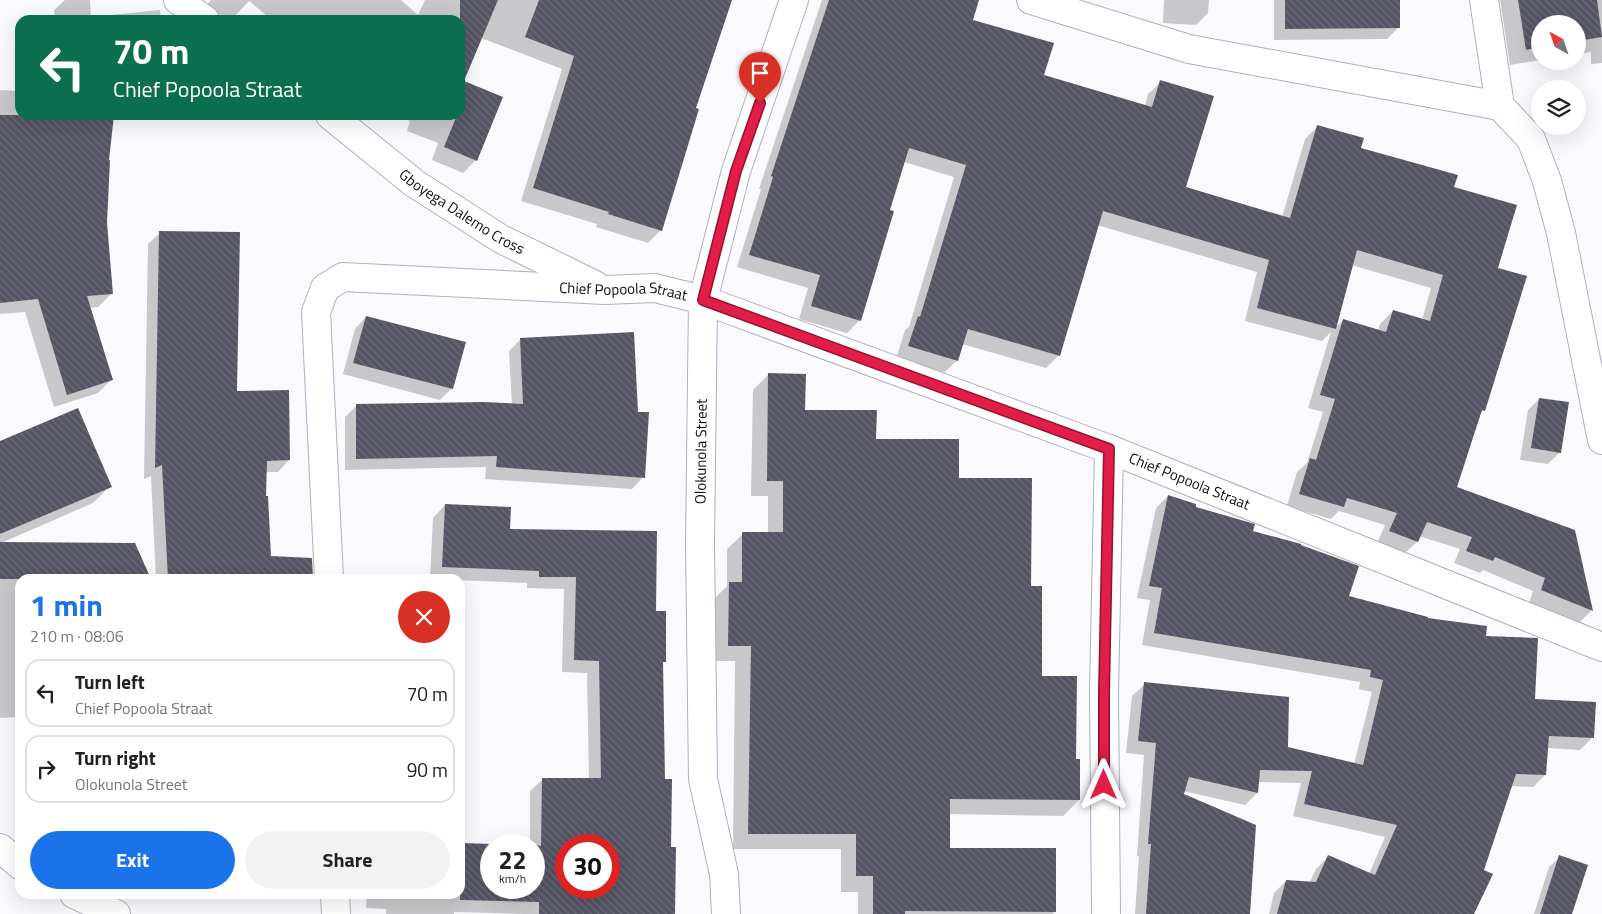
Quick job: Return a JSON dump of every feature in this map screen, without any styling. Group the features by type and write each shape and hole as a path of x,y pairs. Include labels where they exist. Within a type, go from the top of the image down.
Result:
{"street":[{"path":"178,0 198,15"},
{"name":"Olokunola Street","path":"726,914 724,874 703,779 700,544 703,300 736,171 794,0"},
{"path":"1031,0 1189,49 1500,106"},
{"path":"1484,0 1500,106 1531,139 1547,181 1561,233 1602,440"},
{"name":"Gboyega Dalemo Cross","path":"336,120 414,183 493,234 605,290"},
{"name":"Chief Popoola Straat","path":"329,574 316,312 324,288 343,278 605,290 655,288 703,300 1109,449 1602,647"},
{"path":"1106,914 1104,693 1109,449"},
{"path":"0,848 15,861"},
{"path":"84,899 116,914"},
{"path":"336,899 336,914"}],"building":[{"path":"460,0 498,0 465,79 465,15 460,15"},
{"path":"539,0 732,0 696,108 699,109 662,231 533,188 574,56 525,37"},
{"path":"829,0 979,0 973,20 1054,43 1044,75 1152,107 1160,80 1214,96 1186,187 1290,218 1317,125 1364,138 1361,148 1458,175 1454,187 1517,205 1498,268 1527,276 1485,411 1482,410 1457,487 1575,530 1593,611 1541,590 1545,578 1495,557 1493,561 1466,551 1472,537 1427,522 1418,542 1389,531 1397,513 1347,498 1344,507 1299,494 1310,458 1316,460 1335,399 1320,395 1343,319 1386,332 1393,310 1430,321 1443,275 1357,250 1336,329 1257,308 1269,260 1103,211 1060,356 968,329 958,361 908,346 918,316 920,317 966,165 909,148 890,210 894,211 861,321 811,306 820,275 749,255 773,177 771,176"},
{"path":"1285,0 1400,0 1400,28 1285,29"},
{"path":"1518,0 1597,0 1602,37 1586,40 1586,15 1531,15 1531,49 1526,50"},
{"path":"465,81 503,97 477,161 444,147 455,120 465,120"},
{"path":"0,115 15,115 15,120 113,120 109,160 107,223 113,294 87,296 113,380 67,395 38,299 0,303"},
{"path":"159,231 240,232 237,391 289,390 290,460 267,461 266,496 268,496 271,556 312,558 313,574 168,574 162,465 155,468"},
{"path":"366,316 466,342 453,389 353,363"},
{"path":"634,332 638,412 649,412 645,478 496,467 497,456 356,459 356,404 484,402 523,404 520,338"},
{"path":"768,373 806,374 805,410 877,410 876,439 959,439 959,478 1032,478 1031,586 1042,586 1042,676 1077,676 1076,759 1080,759 1080,800 950,799 950,848 1056,848 1056,912 905,911 905,914 873,914 873,876 856,876 856,834 748,834 751,646 728,646 729,582 742,582 742,532 783,532 783,481 767,481"},
{"path":"1539,398 1569,402 1561,453 1531,448"},
{"path":"78,408 112,487 0,534 0,441"},
{"path":"1168,495 1196,504 1196,507 1255,524 1253,531 1301,544 1359,566 1349,596 1428,618 1487,626 1486,636 1538,638 1535,699 1596,702 1594,738 1549,736 1546,775 1516,774 1484,870 1493,874 1474,914 1277,914 1286,880 1316,882 1328,855 1375,875 1397,825 1304,804 1312,771 1260,770 1258,793 1189,777 1184,794 1256,825 1250,914 1146,914 1151,844 1148,844 1156,743 1138,741 1144,682 1289,697 1288,747 1363,765 1383,680 1370,677 1371,670 1154,633 1162,588 1149,586"},
{"path":"445,504 511,507 510,529 657,531 656,611 666,611 666,662 663,662 665,779 672,779 671,847 676,847 675,914 539,914 539,902 460,900 465,899 465,843 480,844 480,899 545,899 545,834 541,834 542,778 601,778 599,661 574,660 576,577 539,577 539,571 442,567"},
{"path":"0,542 135,543 149,574 15,574 15,579 0,579"},
{"path":"1559,855 1588,865 1572,914 1540,914"}],"route":[{"path":"760,103 736,171 703,300 1109,449 1104,785"}]}
